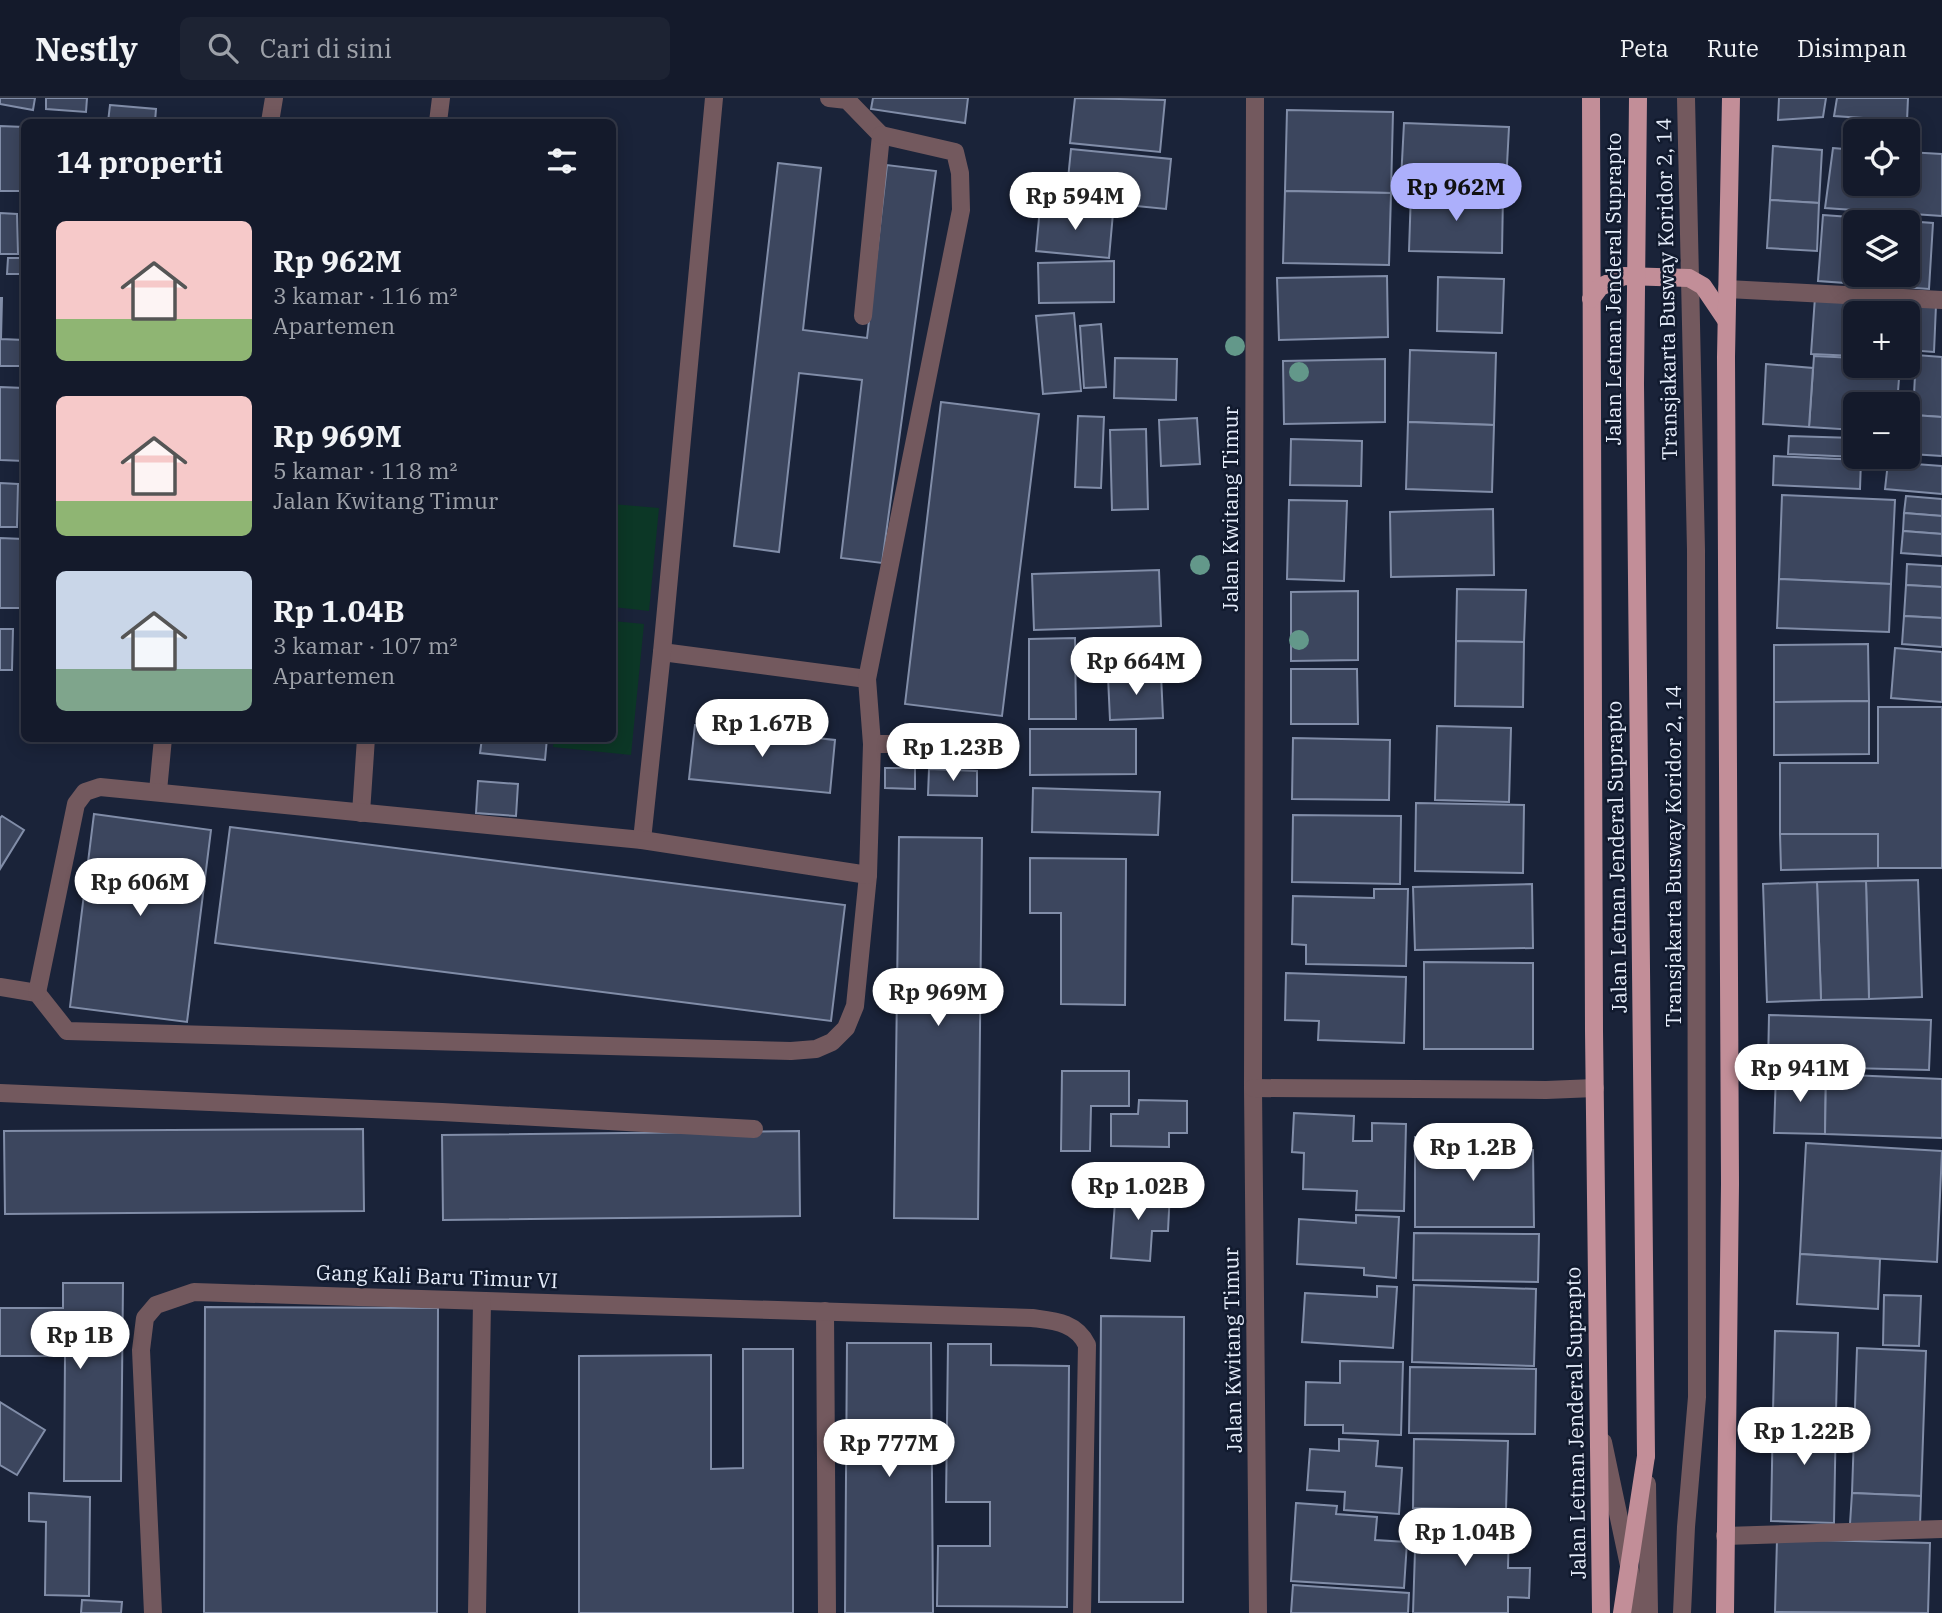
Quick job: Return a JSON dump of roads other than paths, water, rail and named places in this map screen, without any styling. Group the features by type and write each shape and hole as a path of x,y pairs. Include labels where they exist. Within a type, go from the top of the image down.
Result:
{"main road":[{"name":"Jalan Letnan Jenderal Suprapto","path":"1591,98 1595,1088 1601,1613"},
{"name":"Jalan Letnan Jenderal Suprapto","path":"1622,1613 1646,1457 1635,384 1638,98"},
{"path":"1725,1613 1730,1184 1726,320 1731,98"},
{"path":"1591,299 1600,287 1624,276 1689,278 1703,286 1726,320"}],"street":[{"path":"271,119 274,98"},
{"path":"438,119 441,98"},
{"path":"642,840 714,98"},
{"path":"0,987 37,993 67,1031 791,1051 816,1049 832,1042 846,1028 855,1006 868,875 872,744 867,679 961,210 960,173 956,152 881,135 847,100 829,98"},
{"name":"Jalan Kwitang Timur","path":"1255,98 1253,1088 1258,1613"},
{"name":"Transjakarta Busway Koridor 2, 14","path":"1682,1613 1697,1397 1696,550 1686,98"},
{"path":"863,316 881,135"},
{"path":"1727,289 1942,300"},
{"path":"662,652 867,679"},
{"path":"158,791 163,742"},
{"path":"361,813 366,742"},
{"path":"872,744 979,744"},
{"path":"37,993 76,804 85,792 100,787 642,840 868,875"},
{"path":"1253,1088 1595,1088"},
{"path":"0,1093 442,1112 754,1129"},
{"name":"Gang Kali Baru Timur VI","path":"153,1613 141,1350 145,1318 156,1305 194,1292 1032,1318 1075,1327 1087,1345 1082,1613"},
{"path":"477,1613 482,1301"},
{"path":"825,1311 827,1613"},
{"path":"1599,1419 1639,1613"},
{"path":"1646,1457 1649,1613"},
{"path":"1726,1536 1942,1529"}]}
